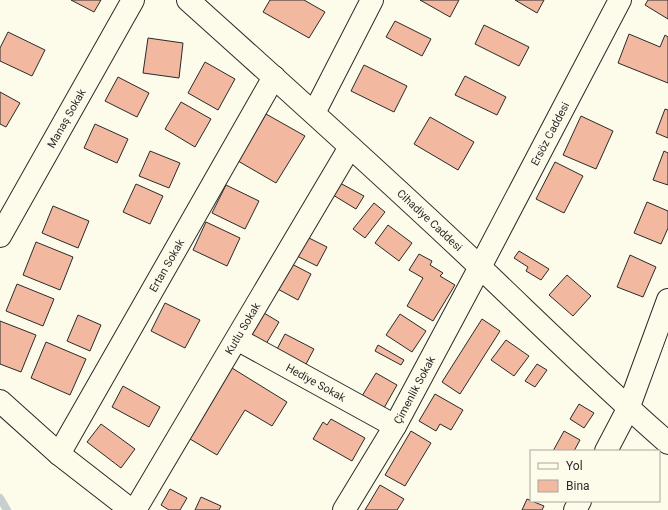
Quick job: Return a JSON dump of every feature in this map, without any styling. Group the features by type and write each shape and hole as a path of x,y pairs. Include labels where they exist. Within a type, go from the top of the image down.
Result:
{"street":[{"name":"Manaş Sokak","path":"0,236 133,0"},
{"name":"Cihadiye Caddesi","path":"188,0 314,113 628,409 668,443"},
{"path":"314,113 372,0"},
{"name":"Ersöz Caddesi","path":"480,268 620,0"},
{"name":"Ertan Sokak","path":"59,454 274,77"},
{"name":"Kutlu Sokak","path":"135,510 350,147"},
{"name":"Çimenlik Sokak","path":"344,510 395,426 480,268"},
{"path":"607,450 628,409 668,300"},
{"name":"Hediye Sokak","path":"237,339 395,426"},
{"path":"0,401 59,454 132,510"}],"building":[{"path":"71,0 101,0 94,12"},
{"path":"270,0 304,0 325,12 309,38 263,12"},
{"path":"420,0 459,0 450,17"},
{"path":"515,0 544,0 537,13"},
{"path":"648,0 668,0 668,19 645,5"},
{"path":"395,21 431,39 422,56 386,37"},
{"path":"484,25 529,47 519,66 475,44"},
{"path":"8,32 45,50 32,76 0,61 0,48"},
{"path":"629,34 660,47 665,35 668,37 668,83 618,63"},
{"path":"148,38 183,43 179,78 143,73"},
{"path":"205,62 235,79 218,110 188,93"},
{"path":"364,65 407,86 394,112 351,91"},
{"path":"465,76 506,97 497,115 455,95"},
{"path":"118,77 149,93 137,117 105,101"},
{"path":"0,92 20,103 6,127 0,124"},
{"path":"181,102 211,119 195,147 165,129"},
{"path":"665,109 668,110 668,138 656,133"},
{"path":"266,114 305,136 276,183 238,161"},
{"path":"581,116 613,131 596,169 563,155"},
{"path":"430,117 474,142 458,170 414,144"},
{"path":"95,124 128,139 117,163 84,148"},
{"path":"150,151 180,163 169,188 139,176"},
{"path":"664,151 668,153 668,185 653,180"},
{"path":"555,162 583,176 564,213 536,199"},
{"path":"340,183 364,196 356,209 333,195"},
{"path":"136,184 163,196 150,224 123,212"},
{"path":"226,185 259,201 245,229 212,213"},
{"path":"647,202 668,211 668,228 661,244 634,233"},
{"path":"374,203 385,212 365,238 353,229"},
{"path":"53,206 89,221 78,248 42,233"},
{"path":"206,222 240,238 227,266 193,250"},
{"path":"388,225 412,243 399,261 375,243"},
{"path":"303,235 327,247 317,266 293,254"},
{"path":"36,242 73,257 60,290 23,275"},
{"path":"519,251 549,269 541,280 526,271 528,267 514,258"},
{"path":"419,254 432,261 430,265 443,273 440,276 455,285 433,321 407,306 423,278 409,270"},
{"path":"630,255 656,267 643,297 617,287"},
{"path":"288,262 311,274 298,300 274,287"},
{"path":"567,275 591,296 573,316 549,295"},
{"path":"17,284 54,299 43,326 6,311"},
{"path":"165,303 200,320 185,348 151,331"},
{"path":"264,313 279,322 266,344 251,335"},
{"path":"400,314 426,331 412,352 386,335"},
{"path":"78,315 101,325 90,351 67,341"},
{"path":"482,319 500,331 460,394 442,382"},
{"path":"0,321 36,335 21,372 0,364"},
{"path":"285,334 314,349 305,366 276,351"},
{"path":"506,340 529,356 514,376 491,360"},
{"path":"46,342 86,359 70,395 31,378"},
{"path":"378,345 404,360 401,365 375,351"},
{"path":"537,364 547,370 535,387 525,381"},
{"path":"232,368 287,402 272,426 245,410 217,455 190,439"},
{"path":"376,373 397,385 384,408 362,396"},
{"path":"123,386 160,407 149,427 112,407"},
{"path":"435,394 463,410 451,430 440,424 436,431 419,421"},
{"path":"579,404 594,413 584,428 570,419"},
{"path":"331,419 365,438 352,461 313,439 323,422 327,425"},
{"path":"101,424 135,449 121,468 87,442"},
{"path":"411,431 431,443 405,486 385,475"},
{"path":"564,431 580,440 575,450 554,450"},
{"path":"380,485 404,499 397,510 365,510"},
{"path":"170,489 187,498 180,510 169,510 161,505"},
{"path":"201,497 221,506 219,510 195,510"},
{"path":"527,499 530,500 530,502 544,506 542,510 522,510"}],"waterway":[{"path":"0,498 7,510"}]}
